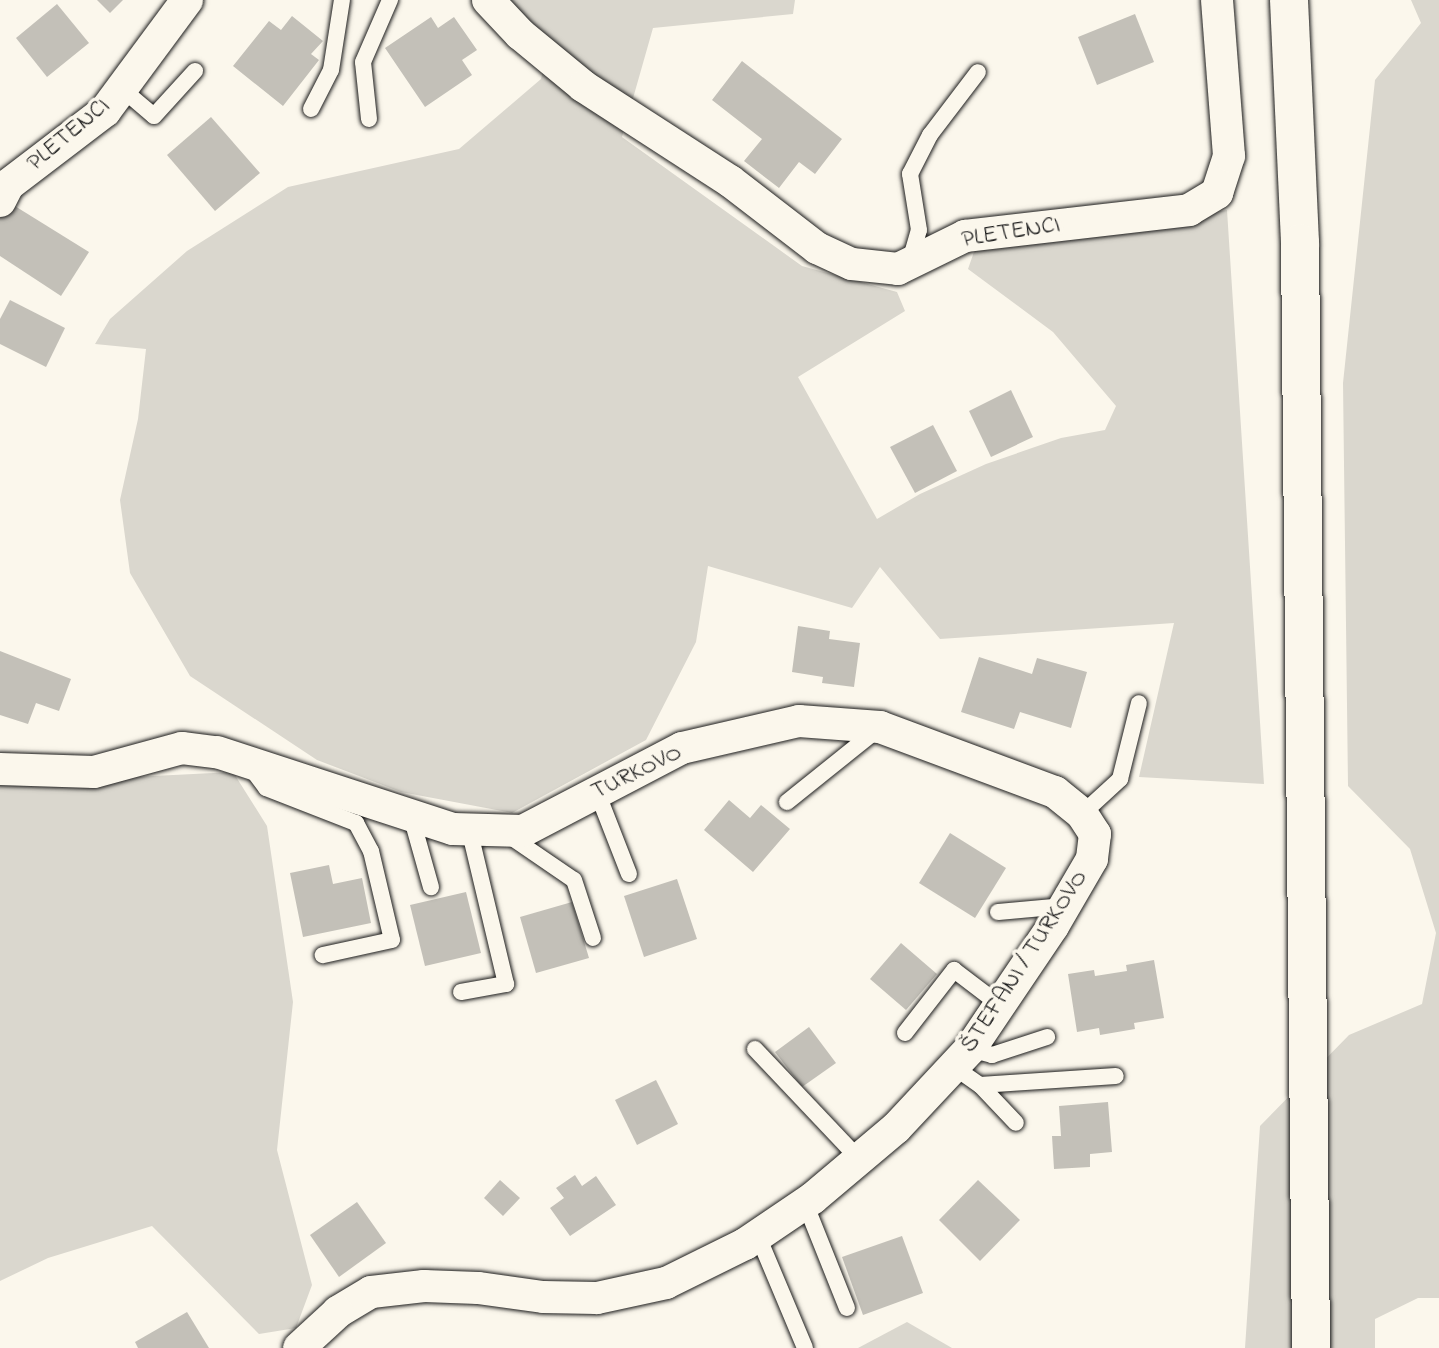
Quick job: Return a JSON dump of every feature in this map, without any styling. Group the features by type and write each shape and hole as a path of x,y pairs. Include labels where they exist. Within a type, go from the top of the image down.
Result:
{"main road":[{"path":"1289,0 1300,243 1311,1348"}],"street":[{"name":"PLETENCI","path":"0,201 8,185 105,111 187,0"},
{"name":"PLETENCI","path":"488,0 520,34 583,86 730,181 817,248 852,264 898,269 965,236 1189,210 1217,192 1229,156 1217,0"},
{"name":"TURKOVO","path":"0,769 94,772 182,748 217,752 453,829 523,831 682,748 799,721 880,727 1055,792 1082,814"},
{"name":"ŠTEFANI / TURKOVO","path":"299,1348 338,1312 371,1292 424,1286 464,1287 543,1297 597,1298 666,1283 758,1236 805,1203 896,1128 962,1058 1065,906 1092,859 1095,834 1082,814"}],"lane":[{"path":"312,109 331,70 342,0"},
{"path":"369,119 363,62 390,0"},
{"path":"121,88 154,116 195,71"},
{"path":"909,263 919,230 910,174 930,135 978,72"},
{"path":"1082,814 1120,779 1139,703"},
{"path":"787,802 880,727"},
{"path":"246,761 266,788 356,823 372,851 392,940 323,955"},
{"path":"597,792 629,874"},
{"path":"411,815 431,887"},
{"path":"461,992 506,984 469,830"},
{"path":"502,830 522,847 574,880 593,938"},
{"path":"998,912 1065,906"},
{"path":"905,1033 954,970 1000,1005"},
{"path":"1016,1123 980,1085 962,1058 992,1055 1047,1037"},
{"path":"755,1049 859,1159"},
{"path":"980,1085 1116,1076"},
{"path":"805,1203 846,1308"},
{"path":"758,1236 805,1348"}],"shaded area":[{"path":"508,0 795,0 793,14 653,28 622,137 802,266 897,292 905,311 798,377 877,519 920,494 986,464 1061,438 1105,430 1116,406 1053,332 968,269 975,249 1227,210 1264,784 1139,777 1174,623 940,639 880,567 852,608 708,566 696,642 646,740 512,813 401,792 317,760 190,676 130,573 120,500 138,419 146,349 95,344 110,319 187,251 288,187 459,149 541,79 548,46"},
{"path":"1411,0 1439,0 1439,1298 1418,1298 1375,1319 1375,1348 1245,1348 1260,1126 1349,1035 1422,1004 1436,933 1410,849 1348,786 1343,383 1375,80 1421,23"},
{"path":"233,772 267,826 293,1002 277,1150 312,1285 296,1328 259,1334 152,1226 48,1258 0,1281 0,779 94,779"},
{"path":"907,1322 952,1348 858,1348"}],"building":[{"path":"97,0 123,0 110,13"},
{"path":"57,4 89,43 47,77 16,38"},
{"path":"1135,14 1154,62 1097,85 1078,37"},
{"path":"292,16 323,41 311,54 319,60 283,106 233,66 269,21 281,30"},
{"path":"431,17 438,28 454,17 477,50 462,60 472,75 425,107 385,48"},
{"path":"742,61 842,139 815,174 799,162 779,188 744,161 762,139 712,100"},
{"path":"211,117 260,173 215,211 167,155"},
{"path":"10,203 89,252 61,296 0,256 0,218"},
{"path":"10,300 65,328 46,367 0,344 0,319"},
{"path":"1011,390 1033,437 991,457 969,411"},
{"path":"933,425 957,471 915,493 890,447"},
{"path":"798,626 830,631 829,639 860,643 854,687 822,683 823,677 792,672"},
{"path":"0,651 71,679 59,711 36,703 28,724 0,715"},
{"path":"979,657 1032,674 1037,658 1087,672 1071,728 1020,712 1014,729 961,712"},
{"path":"729,800 750,818 761,805 790,829 753,872 704,830"},
{"path":"950,833 1006,868 975,918 919,883"},
{"path":"329,865 333,884 362,878 371,923 303,937 290,873"},
{"path":"677,879 697,939 644,957 624,896"},
{"path":"466,892 481,953 425,966 410,905"},
{"path":"572,902 589,958 536,973 520,917"},
{"path":"901,943 937,974 906,1010 870,979"},
{"path":"1154,960 1164,1018 1134,1023 1135,1029 1100,1035 1099,1028 1077,1032 1068,974 1094,970 1095,976 1127,971 1126,965"},
{"path":"809,1027 836,1063 802,1087 775,1052"},
{"path":"656,1080 678,1124 637,1145 615,1100"},
{"path":"1108,1102 1112,1152 1090,1154 1090,1167 1054,1169 1052,1136 1061,1136 1059,1106"},
{"path":"575,1175 582,1186 596,1176 616,1205 570,1236 550,1208 564,1198 556,1188"},
{"path":"500,1180 520,1198 503,1216 484,1198"},
{"path":"978,1180 1020,1220 980,1261 939,1220"},
{"path":"357,1202 386,1243 339,1277 310,1235"},
{"path":"902,1236 923,1293 863,1315 842,1257"},
{"path":"187,1312 209,1348 138,1348 135,1342"}]}
